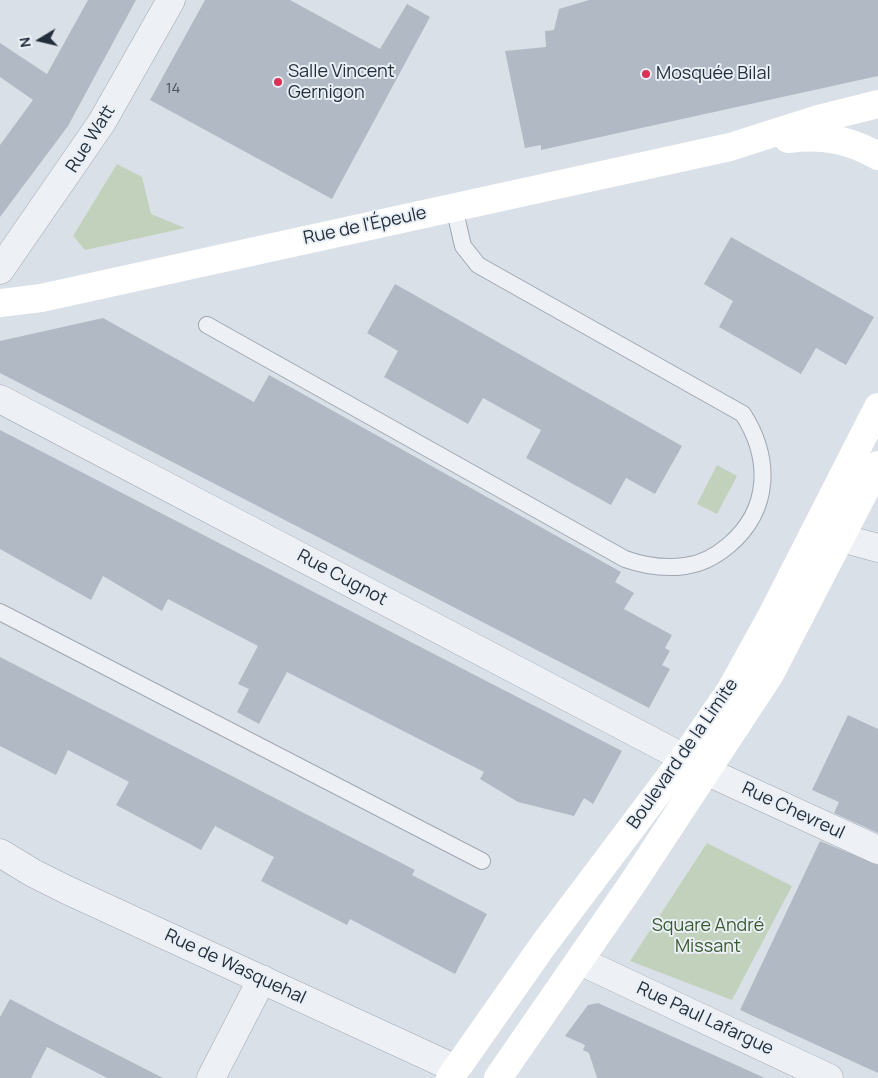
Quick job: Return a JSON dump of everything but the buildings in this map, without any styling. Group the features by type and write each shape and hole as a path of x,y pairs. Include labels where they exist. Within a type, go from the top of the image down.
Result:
{"main road":[{"name":"Rue de l'Épeule","path":"0,303 49,296 730,147 818,119 878,104"},
{"name":"Rue de l'Épeule","path":"730,147 824,137 850,142 878,156"},
{"name":"Boulevard de la Limite","path":"459,1075 544,944 684,758 730,692 878,407"},
{"name":"Boulevard de la Limite","path":"498,1078 708,772 770,674 878,465"}],"street":[{"name":"Rue Watt","path":"0,270 68,175 102,122 171,0"},
{"name":"Rue Cugnot","path":"0,399 684,758"},
{"path":"841,538 878,548"},
{"name":"Rue Chevreul","path":"708,772 878,850"},
{"name":"Rue de Wasquehal","path":"0,853 32,873 67,890 262,979 459,1075"},
{"name":"Rue Paul Lafargue","path":"580,961 829,1078"},
{"path":"211,1078 262,979"}],"lane":[{"path":"207,325 625,559 646,566 668,568 705,561 721,551 740,535 760,499 763,476 761,454 754,431 743,414 478,265 463,246 454,207"},
{"path":"0,612 482,861"}],"green space":[{"path":"117,164 142,177 151,214 185,228 85,250 73,236"},
{"path":"717,465 737,476 717,514 697,504"},
{"name":"Square André Missant","path":"707,843 792,886 732,1000 630,961"}],"place":[{"name":"Mosquée Bilal","path":"646,74"},
{"name":"Salle Vincent Gernigon","path":"278,82"}]}
